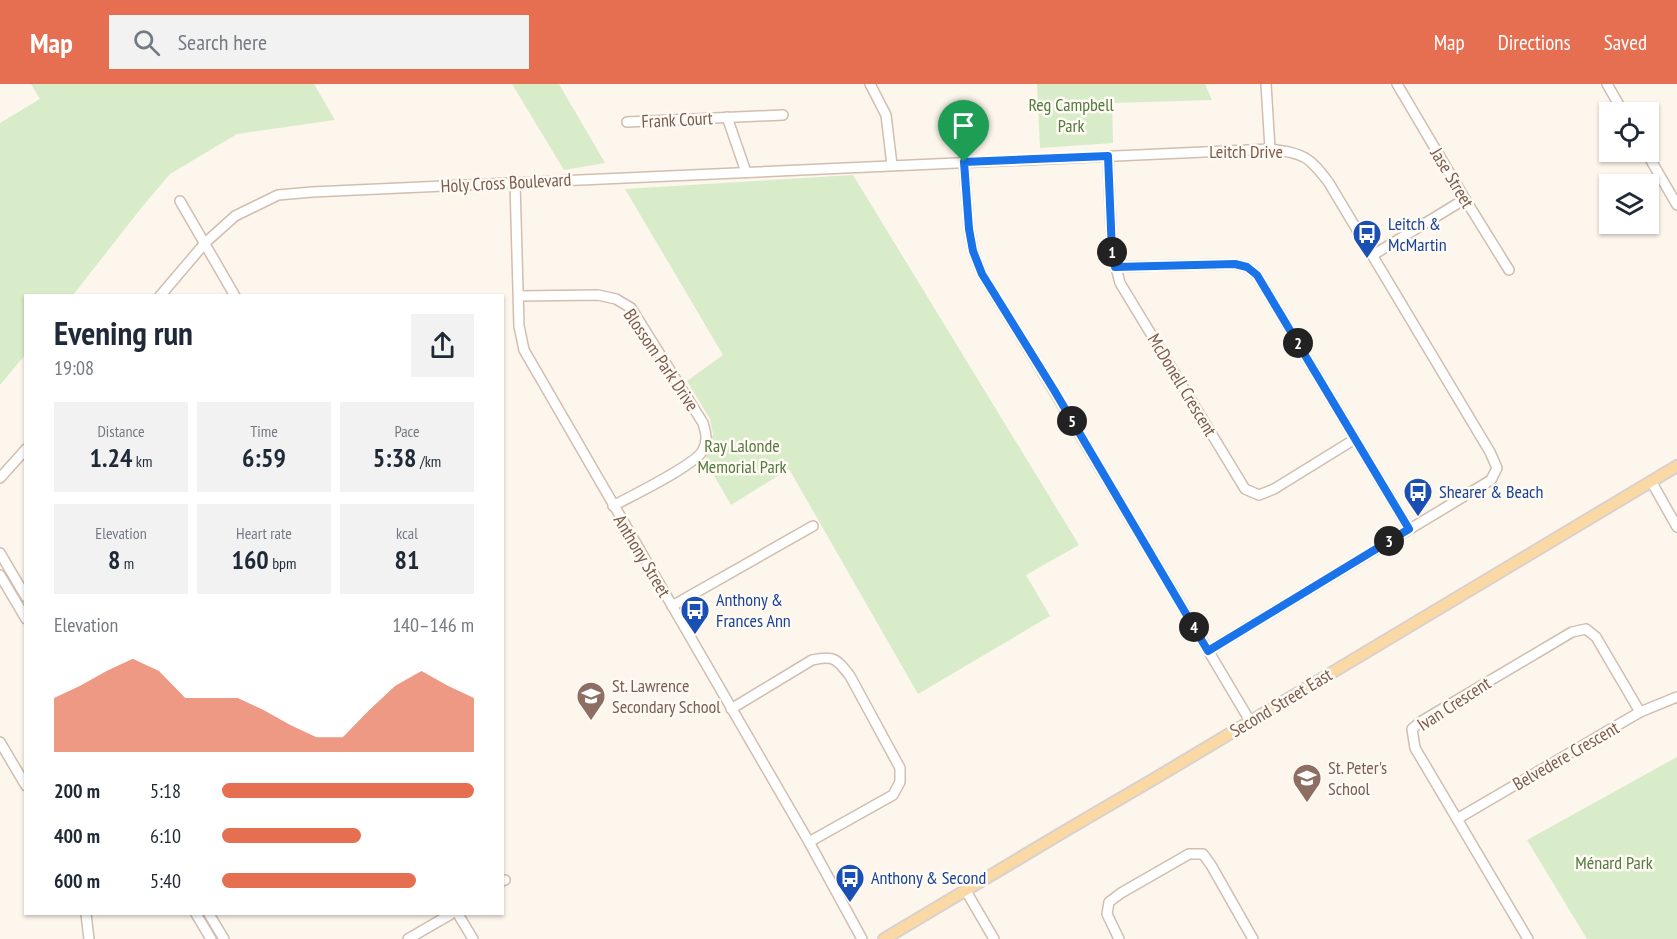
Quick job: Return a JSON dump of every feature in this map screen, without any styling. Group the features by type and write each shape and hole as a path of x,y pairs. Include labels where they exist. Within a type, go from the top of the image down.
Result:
{"main road":[{"name":"Second Street East","path":"884,939 1677,466"}],"street":[{"path":"870,84 886,116 892,165"},
{"path":"1266,84 1270,149"},
{"name":"Jase Street","path":"1397,84 1509,270"},
{"path":"1607,84 1617,102"},
{"name":"Frank Court","path":"627,122 783,115"},
{"path":"727,117 746,172"},
{"name":"Leitch Drive","path":"892,165 1270,149 1298,153 1315,165 1329,183 1490,452 1497,468 1491,480 1409,529"},
{"name":"McDonell Crescent","path":"1108,156 1112,252 1120,283 1245,489 1259,495 1274,489 1355,439"},
{"path":"964,162 969,229 973,251 982,274 1054,390 1250,721"},
{"path":"1652,162 1677,205"},
{"name":"Holy Cross Boulevard","path":"162,294 205,243 235,216 278,195 892,165"},
{"name":"Anthony Street","path":"515,183 519,326 524,350 808,842 861,939"},
{"path":"1372,255 1465,199"},
{"path":"180,201 234,294"},
{"path":"1115,267 1235,264 1247,267 1257,275 1409,529 1208,651"},
{"name":"Blossom Park Drive","path":"519,296 598,295 616,299 631,308 703,423 707,435 703,451 690,463 613,506"},
{"path":"0,478 24,451"},
{"path":"1651,481 1677,526"},
{"path":"672,606 813,526"},
{"path":"0,553 24,594"},
{"path":"0,575 24,616"},
{"name":"Ivan Crescent","path":"1528,939 1415,748 1412,729 1420,722 1572,632 1586,629 1596,636 1640,712"},
{"path":"731,709 812,660 826,657 840,663 850,676 900,768 900,782 893,795 808,842"},
{"name":"Belvedere Crescent","path":"1457,819 1640,712 1677,697"},
{"path":"0,742 24,783"},
{"path":"1119,939 1107,914 1109,902 1189,854 1203,854 1253,939"},
{"path":"966,891 994,939"},
{"path":"86,915 87,939"},
{"path":"197,915 211,939"},
{"path":"210,915 224,939"},
{"path":"408,939 449,915"},
{"path":"459,915 473,939"}],"green space":[{"path":"31,84 314,84 335,120 237,134 170,174 74,294 24,294 24,356 0,385 0,123 40,99"},
{"path":"512,84 559,84 605,163 564,170"},
{"name":"Reg Campbell Park","path":"1037,84 1205,84 1212,100 1112,103 1113,143 1040,148"},
{"name":"Ray Lalonde Memorial Park","path":"853,175 1079,545 1026,575 1050,616 918,694 789,469 731,505 709,467 706,456 713,434 710,419 687,381 723,355 625,189"},
{"name":"Ménard Park","path":"1677,757 1677,939 1587,939 1527,840"}],"place":[{"name":"Leitch & McMartin","path":"1367,260"},
{"name":"Shearer & Beach","path":"1418,518"},
{"name":"Anthony & Frances Ann","path":"695,636"},
{"name":"St. Lawrence Secondary School","path":"591,722"},
{"name":"St. Peter's School","path":"1307,804"},
{"name":"Anthony & Second","path":"850,904"}],"route":[{"path":"1108,156 1112,252 1115,267 1235,264 1247,267 1257,275 1409,529 1208,651 1054,390 982,274 973,251 969,229 964,162 1108,156"}]}
